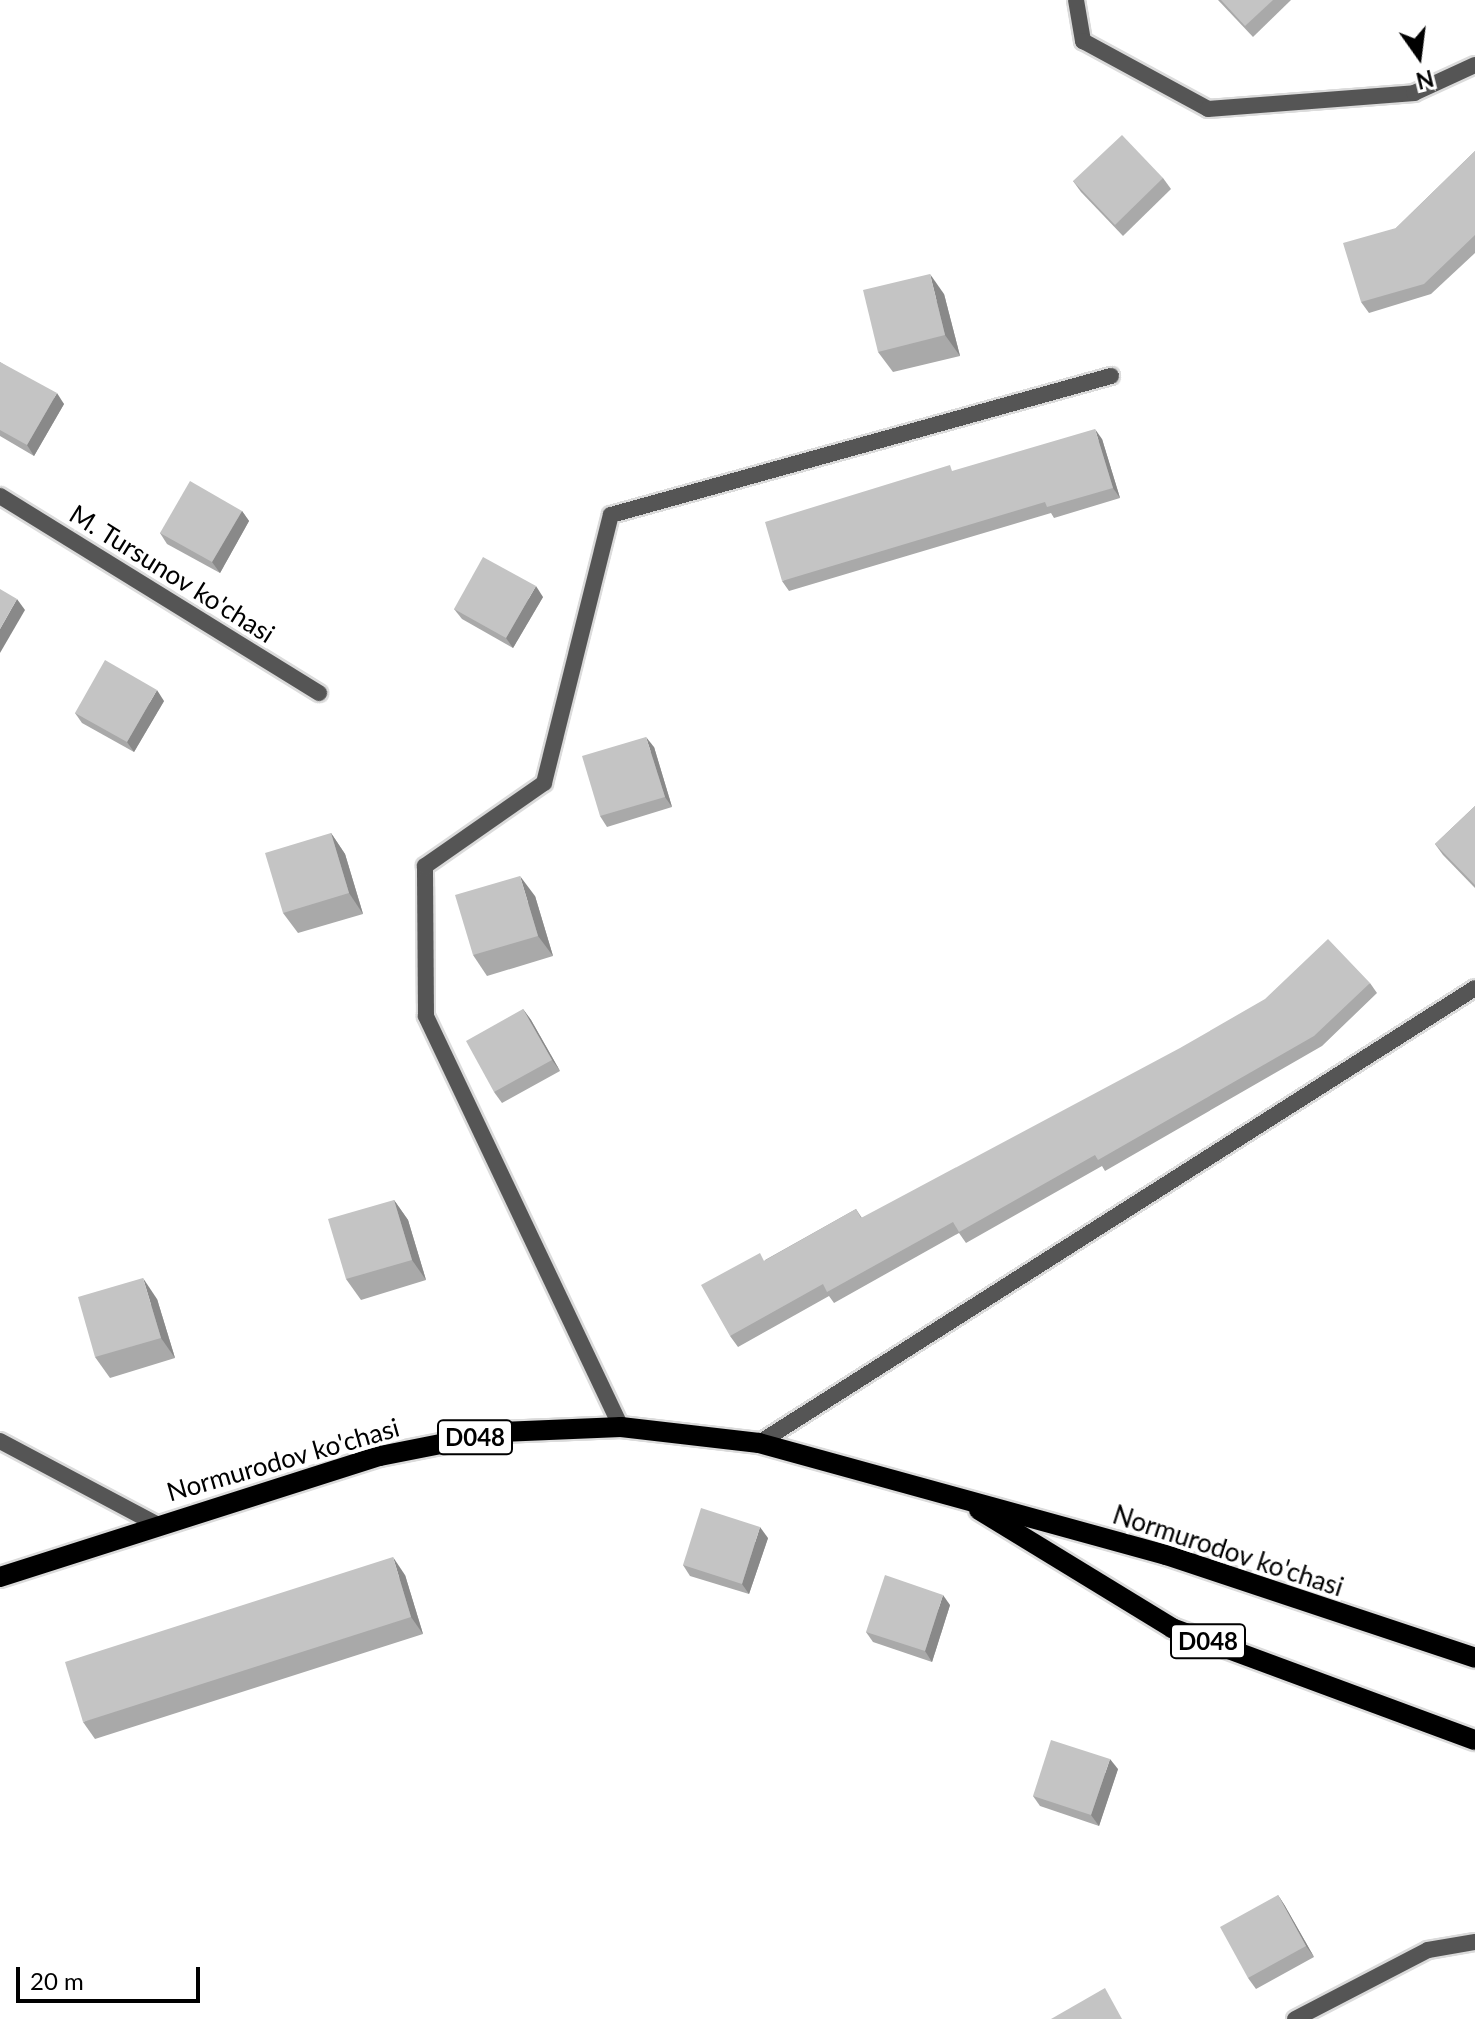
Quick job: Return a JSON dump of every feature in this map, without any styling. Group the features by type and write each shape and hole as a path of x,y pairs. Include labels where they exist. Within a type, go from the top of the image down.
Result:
{"main road":[{"name":"Normurodov ko'chasi","path":"0,1577 156,1524 440,1442 501,1432 621,1427 759,1443 1166,1555 1475,1658"},
{"name":"Normurodov ko'chasi","path":"963,1499 1172,1628 1475,1740"}],"street":[{"path":"1076,0 1083,41 1208,109 1414,93 1475,65"},
{"path":"621,1427 426,1016 425,866 544,783 611,515 1111,376"},
{"name":"M. Tursunov ko'chasi","path":"0,496 319,693"},
{"path":"759,1443 1475,988"},
{"path":"0,1441 156,1524"},
{"path":"1295,2019 1428,1950 1475,1942"}],"building":[{"path":"1221,0 1273,0 1245,26"},
{"path":"1122,135 1163,178 1115,225 1073,181"},
{"path":"1475,151 1475,235 1424,284 1361,302 1343,243 1396,228"},
{"path":"930,274 945,335 878,352 863,290"},
{"path":"0,362 57,393 27,445 0,430"},
{"path":"1095,429 1113,488 1047,507 1045,502 782,581 765,522 950,465 952,471"},
{"path":"190,481 242,511 212,562 160,533"},
{"path":"483,557 536,586 506,638 454,609"},
{"path":"0,589 17,599 0,629"},
{"path":"105,660 157,690 127,742 75,713"},
{"path":"646,737 665,797 600,816 582,756"},
{"path":"1475,806 1475,885 1435,844"},
{"path":"331,833 349,893 283,913 265,853"},
{"path":"520,876 538,936 473,955 455,895"},
{"path":"1328,939 1370,983 1314,1036 1098,1160 1095,1155 959,1232 953,1222 827,1292 823,1284 730,1336 701,1285 760,1253 764,1261 856,1209 861,1218 1180,1048 1265,999"},
{"path":"523,1009 552,1060 494,1092 466,1041"},
{"path":"394,1200 412,1260 346,1279 328,1219"},
{"path":"143,1278 161,1338 95,1357 78,1297"},
{"path":"701,1508 760,1527 742,1584 683,1565"},
{"path":"393,1557 411,1617 83,1722 65,1662"},
{"path":"885,1575 943,1595 925,1651 866,1632"},
{"path":"1051,1740 1110,1759 1091,1815 1033,1796"},
{"path":"1278,1895 1306,1946 1248,1978 1220,1927"},
{"path":"1105,1988 1122,2019 1051,2019"}]}
